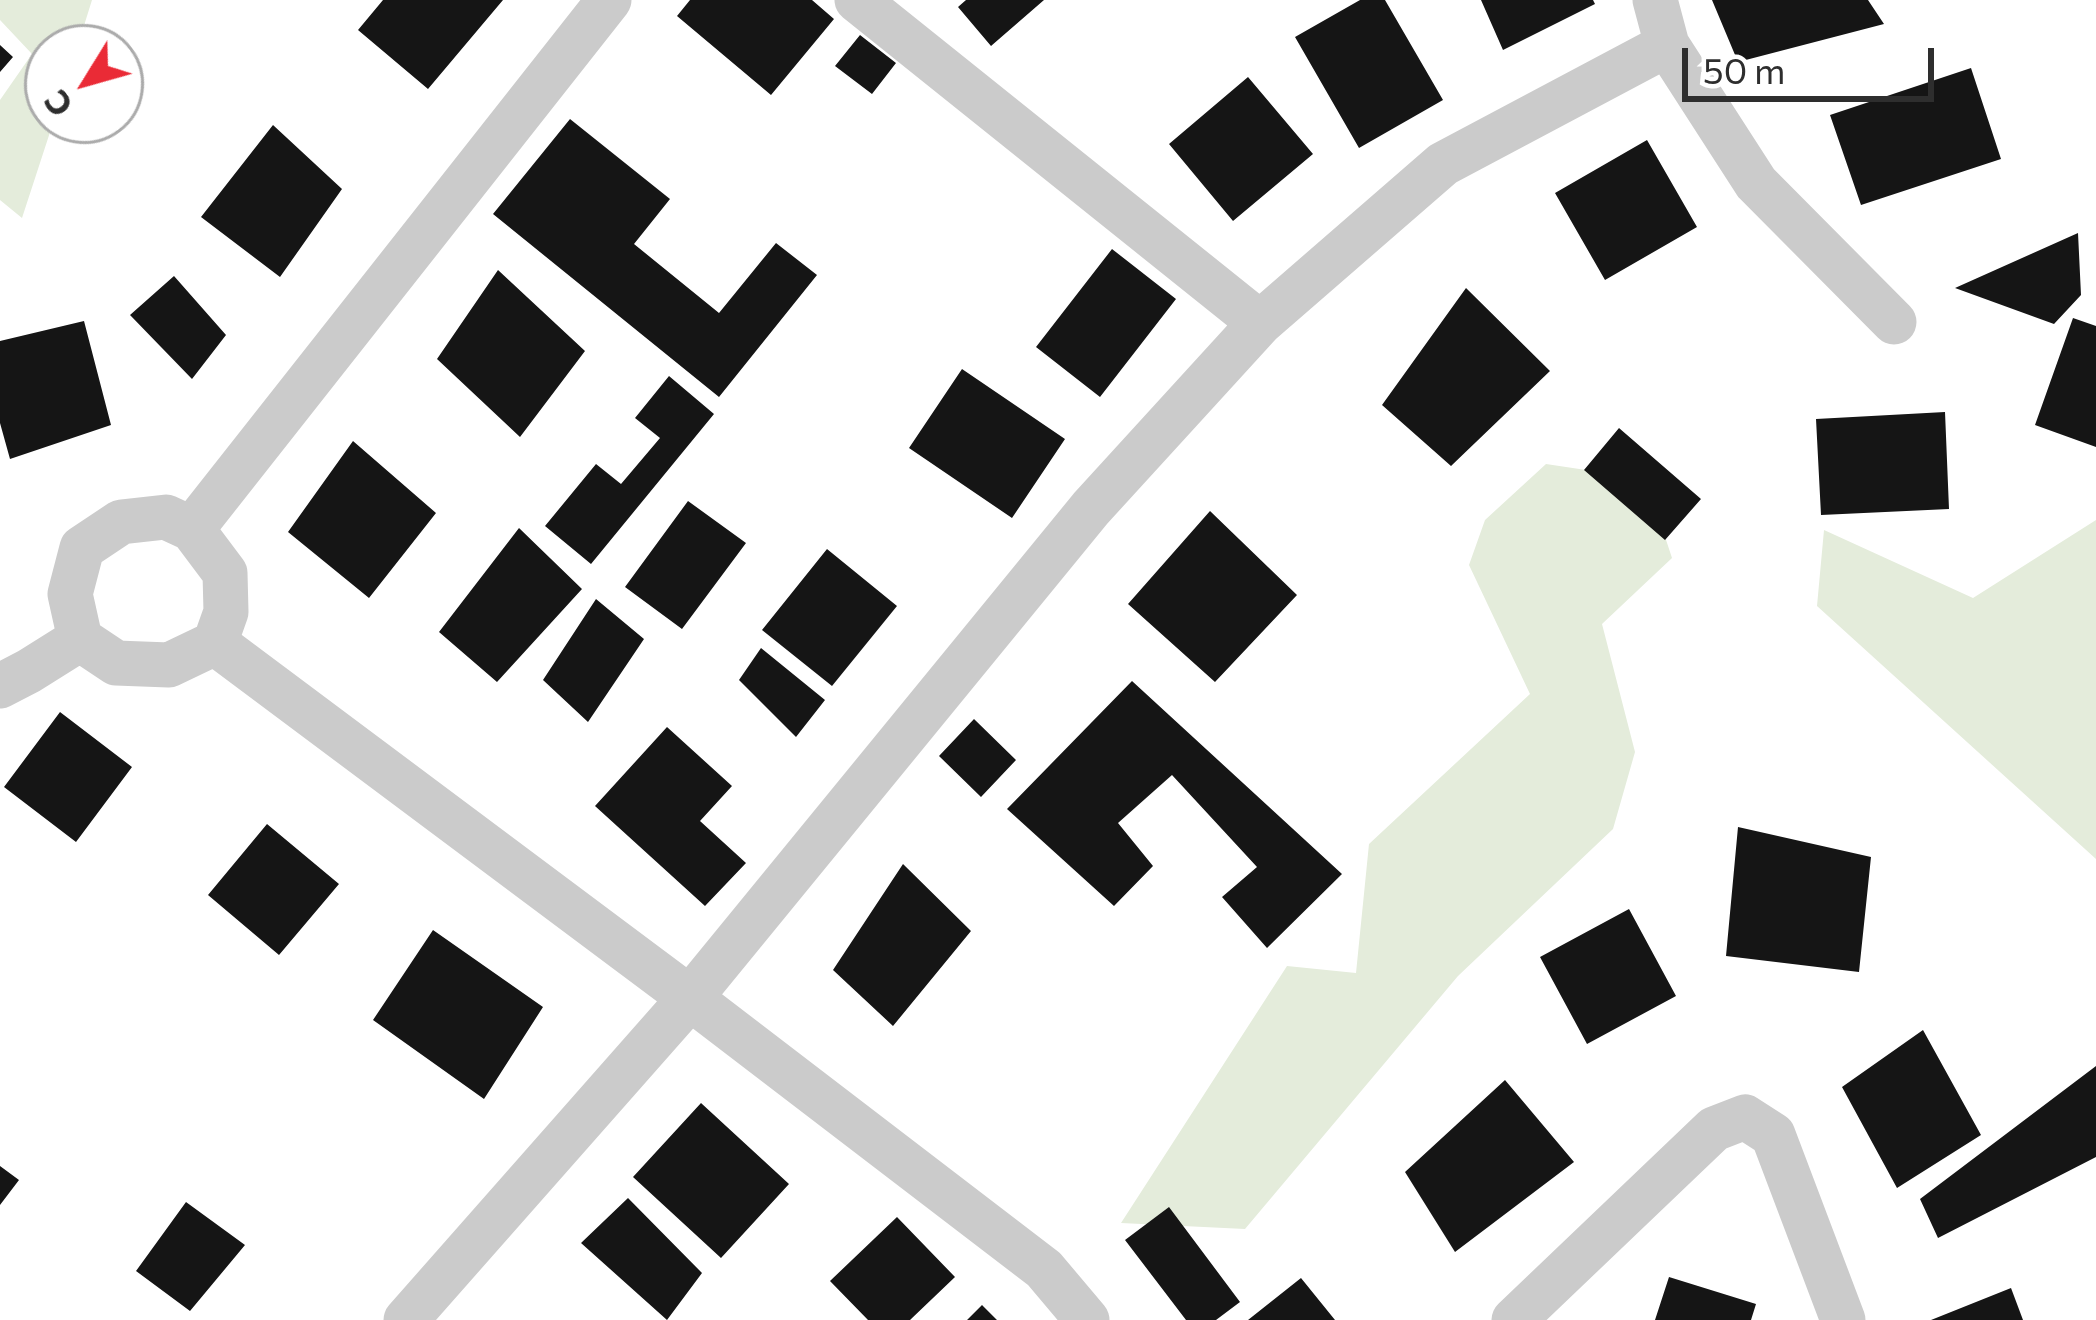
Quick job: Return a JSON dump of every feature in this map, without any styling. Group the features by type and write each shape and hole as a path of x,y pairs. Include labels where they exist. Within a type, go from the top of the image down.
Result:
{"street":[{"path":"192,530 609,0"},
{"path":"857,0 1260,323"},
{"path":"1655,0 1667,45 1756,183 1894,322"},
{"path":"406,1320 690,998 1091,508 1260,323 1443,164 1667,45"},
{"path":"166,517 192,530 225,572 226,612 215,643 169,665 116,663 80,639 70,594 82,548 122,522 166,517"},
{"path":"10,669 80,639"},
{"path":"215,643 1045,1269 1088,1320"},
{"path":"1514,1320 1714,1130 1745,1117 1773,1135 1843,1320"}],"green space":[{"path":"0,0 92,0 84,24 24,24 24,46 0,20"},
{"path":"24,66 24,144 46,144 22,218 0,200 0,100"},
{"path":"1546,464 1646,479 1672,558 1602,624 1635,752 1613,829 1458,976 1245,1229 1121,1223 1287,966 1356,973 1369,844 1530,694 1469,565 1485,520"},
{"path":"2096,520 2096,859 1817,606 1824,530 1973,598"}],"building":[{"path":"383,0 503,0 428,89 358,30"},
{"path":"690,0 812,0 834,19 771,95 677,16"},
{"path":"966,0 1044,0 991,46 958,7"},
{"path":"1360,0 1385,0 1443,100 1359,148 1295,37"},
{"path":"1481,0 1593,0 1595,4 1503,50"},
{"path":"1712,0 1868,0 1884,24 1738,62"},
{"path":"860,35 896,63 872,94 835,66"},
{"path":"0,45 13,57 0,72"},
{"path":"1971,68 2001,159 1861,205 1830,115"},
{"path":"1248,77 1313,154 1233,221 1169,144"},
{"path":"570,119 670,199 634,244 719,313 776,243 817,275 719,397 493,214"},
{"path":"273,125 342,189 280,277 201,217"},
{"path":"1647,140 1697,227 1605,280 1555,193"},
{"path":"2078,233 2081,295 2054,324 1955,288"},
{"path":"1112,249 1176,299 1100,397 1036,347"},
{"path":"498,270 585,351 520,437 437,359"},
{"path":"174,276 226,335 192,379 130,315"},
{"path":"1466,288 1550,371 1451,466 1382,405"},
{"path":"2073,318 2096,326 2096,447 2035,425"},
{"path":"84,321 111,425 10,459 0,423 0,341"},
{"path":"962,369 1065,439 1012,518 909,448"},
{"path":"669,376 714,414 591,564 545,526 596,464 621,484 660,438 635,418"},
{"path":"1945,412 1949,509 1821,515 1816,419"},
{"path":"1619,428 1701,499 1665,540 1584,470"},
{"path":"353,441 436,513 369,598 288,532"},
{"path":"688,501 746,543 682,629 625,587"},
{"path":"1210,511 1297,595 1215,682 1128,604"},
{"path":"519,528 582,589 497,682 439,632"},
{"path":"827,549 897,606 832,686 762,630"},
{"path":"596,599 644,639 588,722 543,680"},
{"path":"761,648 825,700 796,737 739,680"},
{"path":"1132,681 1342,874 1267,948 1222,897 1257,867 1172,775 1118,823 1153,866 1114,906 1007,809"},
{"path":"60,712 132,767 76,842 4,787"},
{"path":"974,719 1016,760 981,797 939,756"},
{"path":"667,727 732,786 700,821 746,863 705,906 595,806"},
{"path":"267,824 339,884 279,955 208,895"},
{"path":"1738,827 1871,857 1859,972 1726,956"},
{"path":"903,864 971,931 893,1026 833,970"},
{"path":"1629,909 1676,996 1587,1044 1540,957"},
{"path":"433,930 543,1007 484,1099 373,1020"},
{"path":"1923,1030 1981,1135 1897,1188 1842,1087"},
{"path":"2096,1066 2096,1157 1938,1238 1920,1199"},
{"path":"1505,1080 1574,1162 1455,1252 1405,1172"},
{"path":"701,1103 789,1184 721,1258 633,1177"},
{"path":"0,1166 19,1180 0,1205"},
{"path":"628,1198 702,1273 667,1320 581,1243"},
{"path":"186,1202 245,1245 190,1311 136,1271"},
{"path":"1169,1207 1240,1302 1216,1320 1186,1320 1125,1240"},
{"path":"897,1217 955,1277 910,1320 868,1320 830,1281"},
{"path":"1669,1277 1756,1304 1751,1320 1655,1320"},
{"path":"1301,1278 1335,1320 1248,1320"},
{"path":"2011,1288 2023,1320 1931,1320"},
{"path":"982,1305 997,1320 967,1320"}]}
